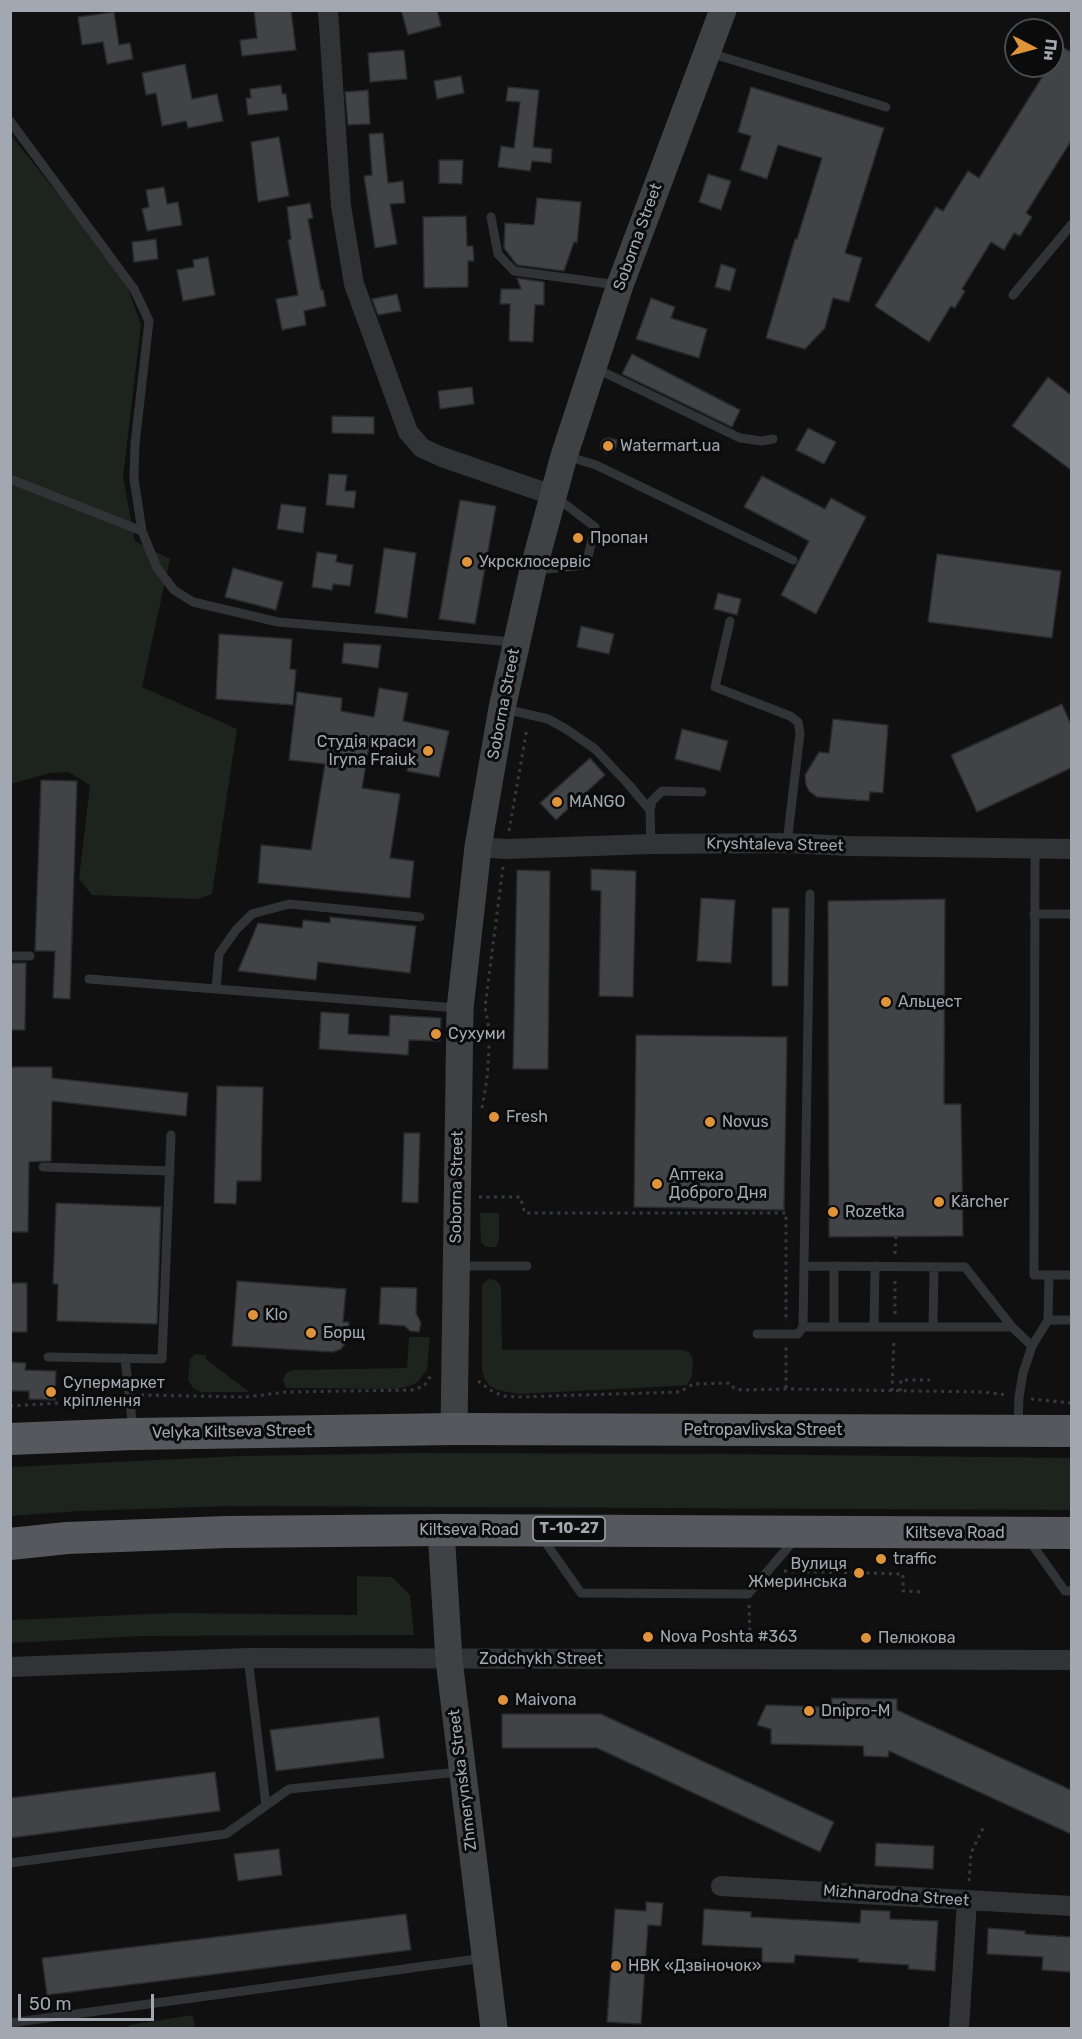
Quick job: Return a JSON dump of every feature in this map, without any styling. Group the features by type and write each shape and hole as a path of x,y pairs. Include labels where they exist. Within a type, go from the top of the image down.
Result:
{"highway":[{"name":"Petropavlivska Street","path":"454,1429 1071,1431"},
{"name":"Velyka Kiltseva Street","path":"14,1436 454,1429"},
{"name":"Kiltseva Road","path":"10,1544 67,1538 226,1532 537,1529 1071,1533"}],"main road":[{"name":"Soborna Street","path":"454,1429 460,1009 478,847 502,708 533,570 564,456 620,285 723,10"},
{"name":"Zhmerynska Street","path":"441,1530 449,1660 494,2028"}],"street":[{"path":"328,10 341,206 354,284 408,432 422,448 442,457 552,495"},
{"name":"Kryshtaleva Street","path":"478,847 506,849 651,844 787,843 1071,849"},
{"name":"Zodchykh Street","path":"10,1667 248,1658 1071,1660"},
{"name":"Mizhnarodna Street","path":"721,1886 1071,1906"},
{"path":"958,2028 967,1901"}],"lane":[{"path":"706,51 886,107"},
{"path":"10,121 135,289 149,321 135,444 134,478 142,531 158,568 174,590 193,602 278,622 516,642"},
{"path":"491,217 498,255 514,272 620,285"},
{"path":"1013,295 1071,225"},
{"path":"593,367 741,438 751,441 773,439"},
{"path":"564,456 596,465 793,560"},
{"path":"10,479 142,531"},
{"path":"533,570 586,565 596,526 552,495"},
{"path":"729,621 715,687 790,716 798,722 801,734 787,843"},
{"path":"502,708 548,719 566,729 595,749 630,785 650,810"},
{"path":"651,844 652,801 662,791 702,792"},
{"path":"1035,849 1034,1275 1071,1275"},
{"path":"757,1334 798,1334 804,1327 810,894"},
{"path":"216,989 219,954 236,930 252,914 289,904 420,917"},
{"path":"1034,914 1071,914"},
{"path":"10,956 30,956"},
{"path":"89,979 460,1009"},
{"path":"48,1356 162,1359 171,1135"},
{"path":"43,1167 170,1171"},
{"path":"456,1266 527,1266"},
{"path":"804,1266 964,1267 1012,1327 1032,1346"},
{"path":"834,1266 834,1327"},
{"path":"874,1327 875,1266"},
{"path":"933,1327 934,1267"},
{"path":"1018,1432 1019,1397 1023,1373 1032,1346 1048,1320 1049,1275"},
{"path":"1048,1320 1071,1320"},
{"path":"804,1327 1012,1327"},
{"path":"125,1358 133,1434"},
{"path":"537,1529 581,1593 748,1594 801,1532"},
{"path":"1024,1533 1065,1591 1071,1591"},
{"path":"248,1658 266,1805"},
{"path":"10,1863 226,1834 289,1789 462,1772"},
{"path":"10,2023 485,1958"}],"path":[{"path":"482,1110 489,1048 485,1007 506,849 530,714"},
{"path":"475,1197 520,1197 525,1214 786,1213 786,1389"},
{"path":"930,1380 901,1380 900,1391 983,1392 1071,1402"},
{"path":"769,1571 903,1574 903,1591 922,1592"},
{"path":"748,1594 751,1659"},
{"path":"967,1901 971,1852 984,1826"}],"shaded area":[{"path":"10,134 124,277 141,325 123,477 135,541 170,559 142,687 237,729 212,894 197,899 92,895 79,879 90,785 68,772 50,773 11,784"},
{"path":"480,1213 499,1213 499,1239 496,1247 486,1247 481,1242"},
{"path":"488,1279 499,1283 501,1288 502,1350 683,1350 689,1352 693,1359 692,1376 687,1385 519,1394 497,1390 489,1385 482,1368 482,1285"},
{"path":"409,1337 430,1337 427,1369 418,1382 409,1386 397,1389 286,1388 283,1379 286,1373 294,1370 407,1368"},
{"path":"195,1354 206,1355 206,1359 249,1392 201,1392 193,1388 188,1380 190,1359"},
{"path":"418,1453 1071,1458 1071,1510 233,1506 79,1511 11,1516 11,1467 240,1456"},
{"path":"357,1576 392,1577 410,1595 414,1635 141,1636 11,1643 11,1620 174,1613 357,1615"},
{"path":"193,2015 195,2028 129,2028 129,2025"}],"building":[{"path":"254,10 291,10 296,50 242,56 240,40 257,38"},
{"path":"401,10 437,10 441,26 408,35"},
{"path":"114,12 119,45 130,43 133,59 107,64 103,42 82,45 78,17"},
{"path":"1064,48 1071,52 1071,141 1026,213 1032,217 1020,236 1014,233 1004,250 991,242 962,289 965,291 955,308 951,306 929,342 875,306 936,207 943,211 968,171 979,178 1042,78 1064,78"},
{"path":"404,50 407,79 370,82 368,53"},
{"path":"185,64 192,99 217,94 223,121 188,128 186,121 162,126 156,93 146,95 142,73"},
{"path":"461,76 464,93 437,99 434,81"},
{"path":"281,85 282,94 286,94 288,110 248,115 246,98 251,98 250,89"},
{"path":"508,87 539,90 533,147 552,149 551,163 532,161 530,171 498,167 501,146 514,148 520,102 506,101"},
{"path":"751,87 884,128 845,253 862,258 849,302 833,298 825,328 805,349 766,338 822,158 778,145 767,179 740,170 751,136 738,132"},
{"path":"368,90 370,124 348,125 345,92"},
{"path":"383,133 388,183 403,181 405,203 390,204 397,244 375,248 364,176 372,175 369,134"},
{"path":"279,137 289,196 258,202 251,142"},
{"path":"439,160 463,160 462,184 439,183"},
{"path":"708,174 731,181 721,210 699,202"},
{"path":"164,187 167,204 178,202 182,225 147,231 142,209 149,207 146,190"},
{"path":"537,198 581,202 577,243 574,242 564,271 517,265 504,248 505,223 534,225"},
{"path":"310,203 313,218 308,219 326,306 304,311 306,325 282,330 276,299 298,295 288,240 291,239 287,207"},
{"path":"466,216 467,246 473,246 474,261 468,261 468,287 424,288 423,217"},
{"path":"156,239 158,259 134,262 132,242"},
{"path":"208,257 215,295 183,301 177,270 194,267 193,260"},
{"path":"721,264 736,269 730,291 715,287"},
{"path":"517,278 544,282 544,305 535,305 533,342 509,341 510,304 500,304 501,289 521,289"},
{"path":"397,294 401,311 378,315 372,299"},
{"path":"651,298 675,307 671,318 707,329 699,358 636,339"},
{"path":"632,354 740,410 732,427 622,374"},
{"path":"1048,377 1071,395 1071,470 1012,426"},
{"path":"472,387 474,404 440,409 438,391"},
{"path":"332,416 374,417 374,434 332,433"},
{"path":"808,428 836,442 824,464 796,450"},
{"name":"Watermart.ua","path":"604,439 617,440 616,447 613,451 606,453 601,448 601,443"},
{"path":"329,474 347,475 345,491 356,491 354,508 326,505"},
{"path":"762,476 825,509 831,498 866,517 816,614 781,595 809,541 744,507"},
{"name":"Укрсклосервіс","path":"460,500 496,506 475,624 439,619"},
{"path":"281,504 306,507 303,533 277,529"},
{"path":"384,548 416,553 407,618 375,613"},
{"path":"317,552 337,555 336,562 353,565 350,586 333,584 332,590 312,587"},
{"path":"937,554 1061,571 1052,638 928,622"},
{"path":"233,568 283,582 276,610 225,597"},
{"path":"718,593 741,599 737,615 714,609"},
{"path":"581,626 614,634 609,654 577,647"},
{"path":"219,634 292,639 290,669 296,670 293,705 216,699"},
{"path":"344,643 381,645 378,668 342,663"},
{"path":"379,688 408,693 403,721 449,731 439,777 407,771 412,747 370,740 362,788 400,794 390,858 414,861 410,898 258,883 261,845 311,850 325,764 289,760 297,692 342,698 341,711 374,717"},
{"path":"1062,704 1071,725 1071,768 977,812 951,755"},
{"path":"833,719 888,725 883,793 870,792 869,801 817,797 809,791 806,785 805,775 819,752 829,753"},
{"path":"682,729 728,741 720,771 675,759"},
{"path":"590,758 605,775 556,820 540,803"},
{"path":"41,780 77,781 70,999 53,998 55,951 35,951"},
{"path":"591,869 636,871 633,997 599,996 601,891 591,890"},
{"path":"517,870 550,871 548,1069 513,1069"},
{"path":"701,898 735,900 731,963 697,961"},
{"name":"Альцест","path":"945,899 944,1104 961,1104 963,1236 829,1237 828,901"},
{"path":"772,908 789,908 788,986 772,986"},
{"path":"330,917 416,926 410,973 318,962 316,980 238,971 258,923 302,928 303,920 330,923"},
{"path":"10,963 26,963 25,1030 10,1030"},
{"path":"321,1012 349,1014 348,1034 389,1036 390,1015 441,1018 440,1041 409,1040 408,1055 319,1049"},
{"name":"Novus","path":"636,1035 787,1037 784,1210 634,1207"},
{"path":"10,1067 52,1067 52,1078 188,1093 186,1116 52,1101 51,1161 29,1162 28,1232 10,1232"},
{"path":"217,1086 263,1087 261,1181 237,1181 236,1204 214,1203"},
{"path":"404,1133 420,1133 418,1203 402,1202"},
{"path":"56,1203 161,1207 157,1324 57,1321 58,1284 53,1284"},
{"path":"237,1281 346,1289 343,1322 349,1322 346,1342 341,1349 333,1352 232,1346"},
{"path":"10,1283 27,1283 27,1332 10,1332"},
{"path":"381,1287 417,1288 416,1313 421,1323 419,1332 410,1331 405,1326 379,1324"},
{"path":"11,1362 26,1363 25,1370 56,1371 55,1400 29,1399 29,1391 10,1391"},
{"path":"832,1698 897,1699 897,1710 1071,1790 1071,1834 889,1751 888,1757 864,1756 863,1746 771,1744 771,1729 757,1725 766,1705 831,1707"},
{"path":"502,1714 601,1714 834,1822 820,1852 597,1748 502,1748"},
{"path":"379,1717 384,1758 276,1771 270,1730"},
{"path":"215,1772 220,1811 10,1838 10,1798"},
{"path":"876,1843 934,1846 933,1869 875,1866"},
{"path":"279,1849 282,1875 238,1881 234,1854"},
{"path":"646,1902 663,1903 661,1926 648,1925 641,2024 607,2022 615,1909 646,1911"},
{"path":"704,1909 751,1912 751,1917 860,1923 861,1910 890,1911 890,1919 938,1921 935,1971 908,1969 909,1965 858,1962 859,1959 795,1955 794,1963 762,1962 762,1948 702,1945"},
{"path":"406,1914 411,1950 47,1995 42,1958"},
{"path":"988,1928 1025,1931 1025,1934 1071,1937 1071,1972 1042,1970 1043,1957 987,1954"}],"place":[{"name":"Watermart.ua","path":"608,446"},
{"name":"Пропан","path":"578,538"},
{"name":"Укрсклосервіс","path":"467,562"},
{"name":"Студія краси Iryna Fraiuk","path":"428,751"},
{"name":"MANGO","path":"557,802"},
{"name":"Альцест","path":"886,1002"},
{"name":"Сухуми","path":"436,1034"},
{"name":"Fresh","path":"494,1117"},
{"name":"Novus","path":"710,1122"},
{"name":"Аптека Доброго Дня","path":"657,1184"},
{"name":"Kärcher","path":"939,1202"},
{"name":"Rozetka","path":"833,1212"},
{"name":"Klo","path":"253,1315"},
{"name":"Борщ","path":"311,1333"},
{"name":"Супермаркет кріплення","path":"51,1392"},
{"name":"traffic","path":"881,1559"},
{"name":"Вулиця Жмеринська","path":"859,1573"},
{"name":"Nova Poshta #363","path":"648,1637"},
{"name":"Пелюкова","path":"866,1638"},
{"name":"Maivona","path":"503,1700"},
{"name":"Dnipro-M","path":"809,1711"},
{"name":"НВК «Дзвіночок»","path":"616,1966"}]}
